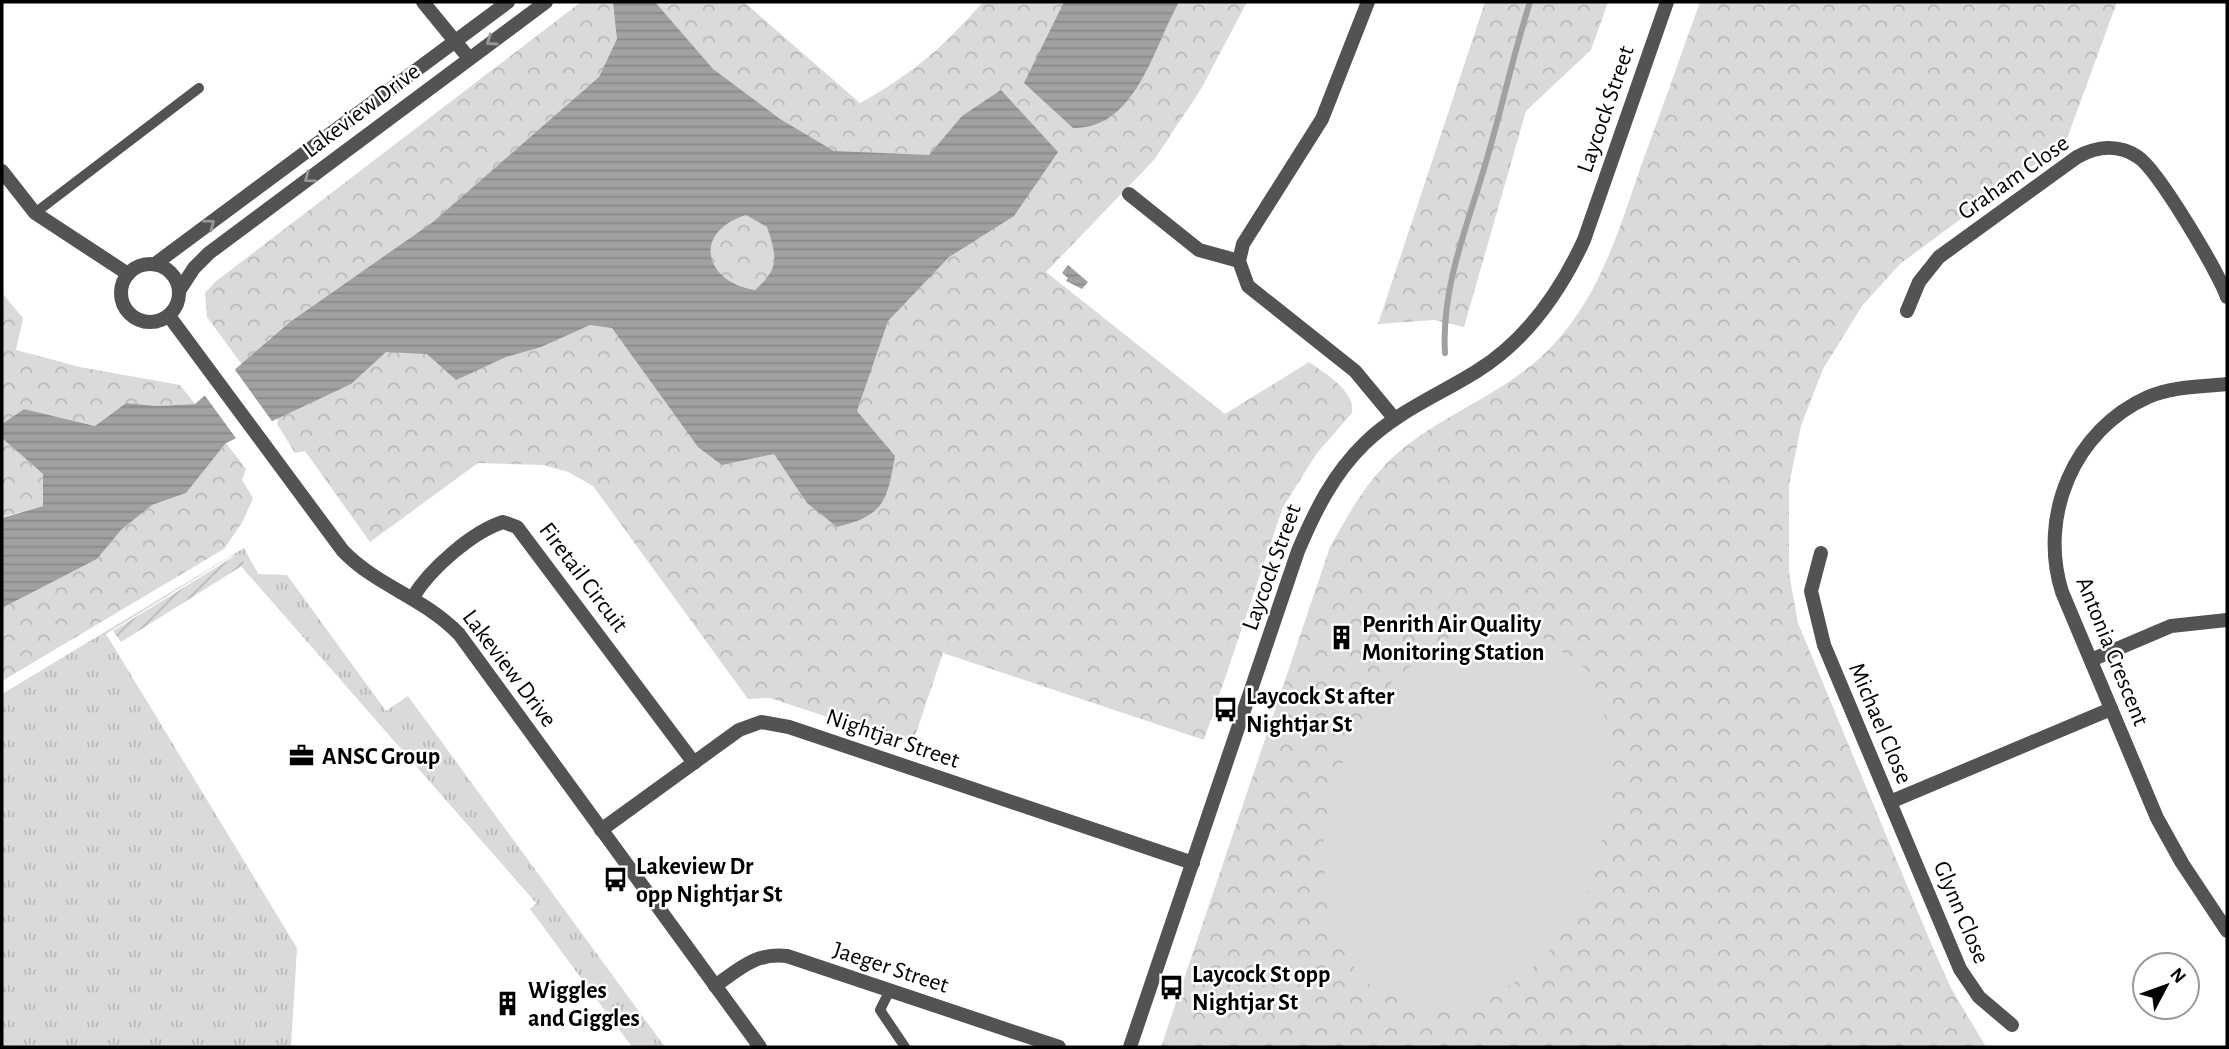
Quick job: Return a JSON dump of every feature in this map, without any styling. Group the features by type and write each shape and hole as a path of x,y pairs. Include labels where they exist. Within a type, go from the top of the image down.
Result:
{"street":[{"path":"423,2 468,57"},
{"name":"Lakeview Drive","path":"155,264 509,2"},
{"name":"Lakeview Drive","path":"179,291 194,268 209,253 468,57 547,2"},
{"path":"1368,2 1322,119 1244,244 1239,261 1248,286 1355,371 1394,418"},
{"name":"Laycock Street","path":"1130,1047 1298,551 1317,505 1339,472 1365,443 1394,418 1478,370 1529,327 1551,301 1584,240 1667,2"},
{"name":"Graham Close","path":"1907,311 1919,282 1940,257 2077,157 2092,150 2109,148 2133,154 2152,171 2227,298"},
{"path":"2,171 35,213 128,274"},
{"path":"1129,194 1199,250 1239,261"},
{"path":"155,264 172,273 179,291 178,301 169,316 152,322 136,318 129,313 124,306 122,290 128,274 135,268 155,264"},
{"name":"Lakeview Drive","path":"169,316 355,563 381,583 433,609 459,634 760,1047"},
{"name":"Antonia Crescent","path":"2227,384 2176,388 2137,403 2103,428 2074,465 2059,504 2054,532 2055,563 2062,592 2111,709 2172,846 2227,931"},
{"name":"Firetail Circuit","path":"413,597 431,571 491,527 503,522 517,527 694,763"},
{"name":"Michael Close","path":"1821,553 1811,591 1819,631 1891,802 2111,709"},
{"path":"2091,660 2171,626 2227,620"},
{"name":"Nightjar Street","path":"601,830 739,730 761,722 775,723 1193,863"},
{"name":"Glynn Close","path":"1891,802 1960,969 1979,997 2012,1025"},
{"name":"Jaeger Street","path":"715,986 747,962 771,954 787,956 1059,1047"}],"lane":[{"path":"35,213 199,88"},
{"path":"890,990 880,1010 905,1047"}],"green space":[{"path":"581,2 744,2 860,103 896,81 926,58 983,2 1247,2 1201,89 1154,160 1046,272 1225,414 1309,362 1338,383 1352,405 1352,413 1317,453 1283,507 1204,740 943,653 912,745 770,698 748,699 593,486 568,472 543,465 478,463 370,542 305,451 295,453 277,424 279,415 207,317 205,293 215,282"},
{"path":"1485,2 1608,2 1591,50 1526,111 1464,327 1434,320 1378,324"},
{"path":"1700,2 2117,2 2066,141 1900,264 1862,306 1823,369 1801,426 1789,485 1789,573 1798,623 1933,948 1951,988 1986,1047 1161,1047 1330,547 1362,493 1386,464 1426,432 1513,379 1534,363 1569,326 1596,283 1616,238"},
{"path":"2,293 23,318 16,350 80,367 180,385 195,404 157,406 126,403 95,426 24,409 2,424"},
{"path":"2,438 43,474 43,506 2,517"},
{"path":"226,443 246,469 242,480 253,498 243,521 224,549 2,681 2,608 97,559 121,530 152,505 186,493"},
{"path":"244,548 258,574 287,575 386,711 408,696 665,1047 632,1047 530,909 536,903 232,556 106,634 297,948 291,1047 2,1047 2,694"},
{"path":"238,554 245,564 121,642 113,631"},
{"path":"1486,625 1540,636 1583,667 1608,724 1615,779 1605,829 1590,890 1555,945 1525,975 1498,993 1461,1008 1409,1005 1363,981 1332,933 1322,855 1331,790 1352,741 1393,680 1443,640"}],"shaded area":[{"path":"613,2 655,2 713,69 780,119 834,151 929,155 962,116 1001,90 1058,152 1014,216 949,257 888,321 857,411 895,456 886,495 874,511 837,527 807,503 774,454 722,465 698,447 612,328 590,325 541,347 506,357 456,380 427,354 386,352 351,384 226,443 186,493 152,505 121,530 97,559 2,608 2,518 43,506 43,474 2,438 2,424 24,409 95,426 126,403 157,406 195,404 290,322 433,222 599,77 617,39","holes":["746,215 767,227 774,254 769,275 755,290 738,286 725,278 711,257 711,245 717,233 728,223"]},
{"path":"1064,2 1179,2 1140,83 1112,115 1095,125 1073,128 1024,83"},
{"path":"1068,265 1088,282 1082,289 1066,281 1068,278 1062,273"}],"pier":[{"path":"233,367 274,424 238,441 203,393"}],"waterway":[{"path":"1445,353 1451,280 1530,2"}],"place":[{"name":"Penrith Air Quality Monitoring Station","path":"1342,638"},
{"name":"Laycock St after Nightjar St","path":"1226,710"},
{"name":"ANSC Group","path":"302,756"},
{"name":"Lakeview Dr opp Nightjar St","path":"616,880"},
{"name":"Laycock St opp Nightjar St","path":"1172,988"},
{"name":"Wiggles and Giggles","path":"508,1004"}]}
